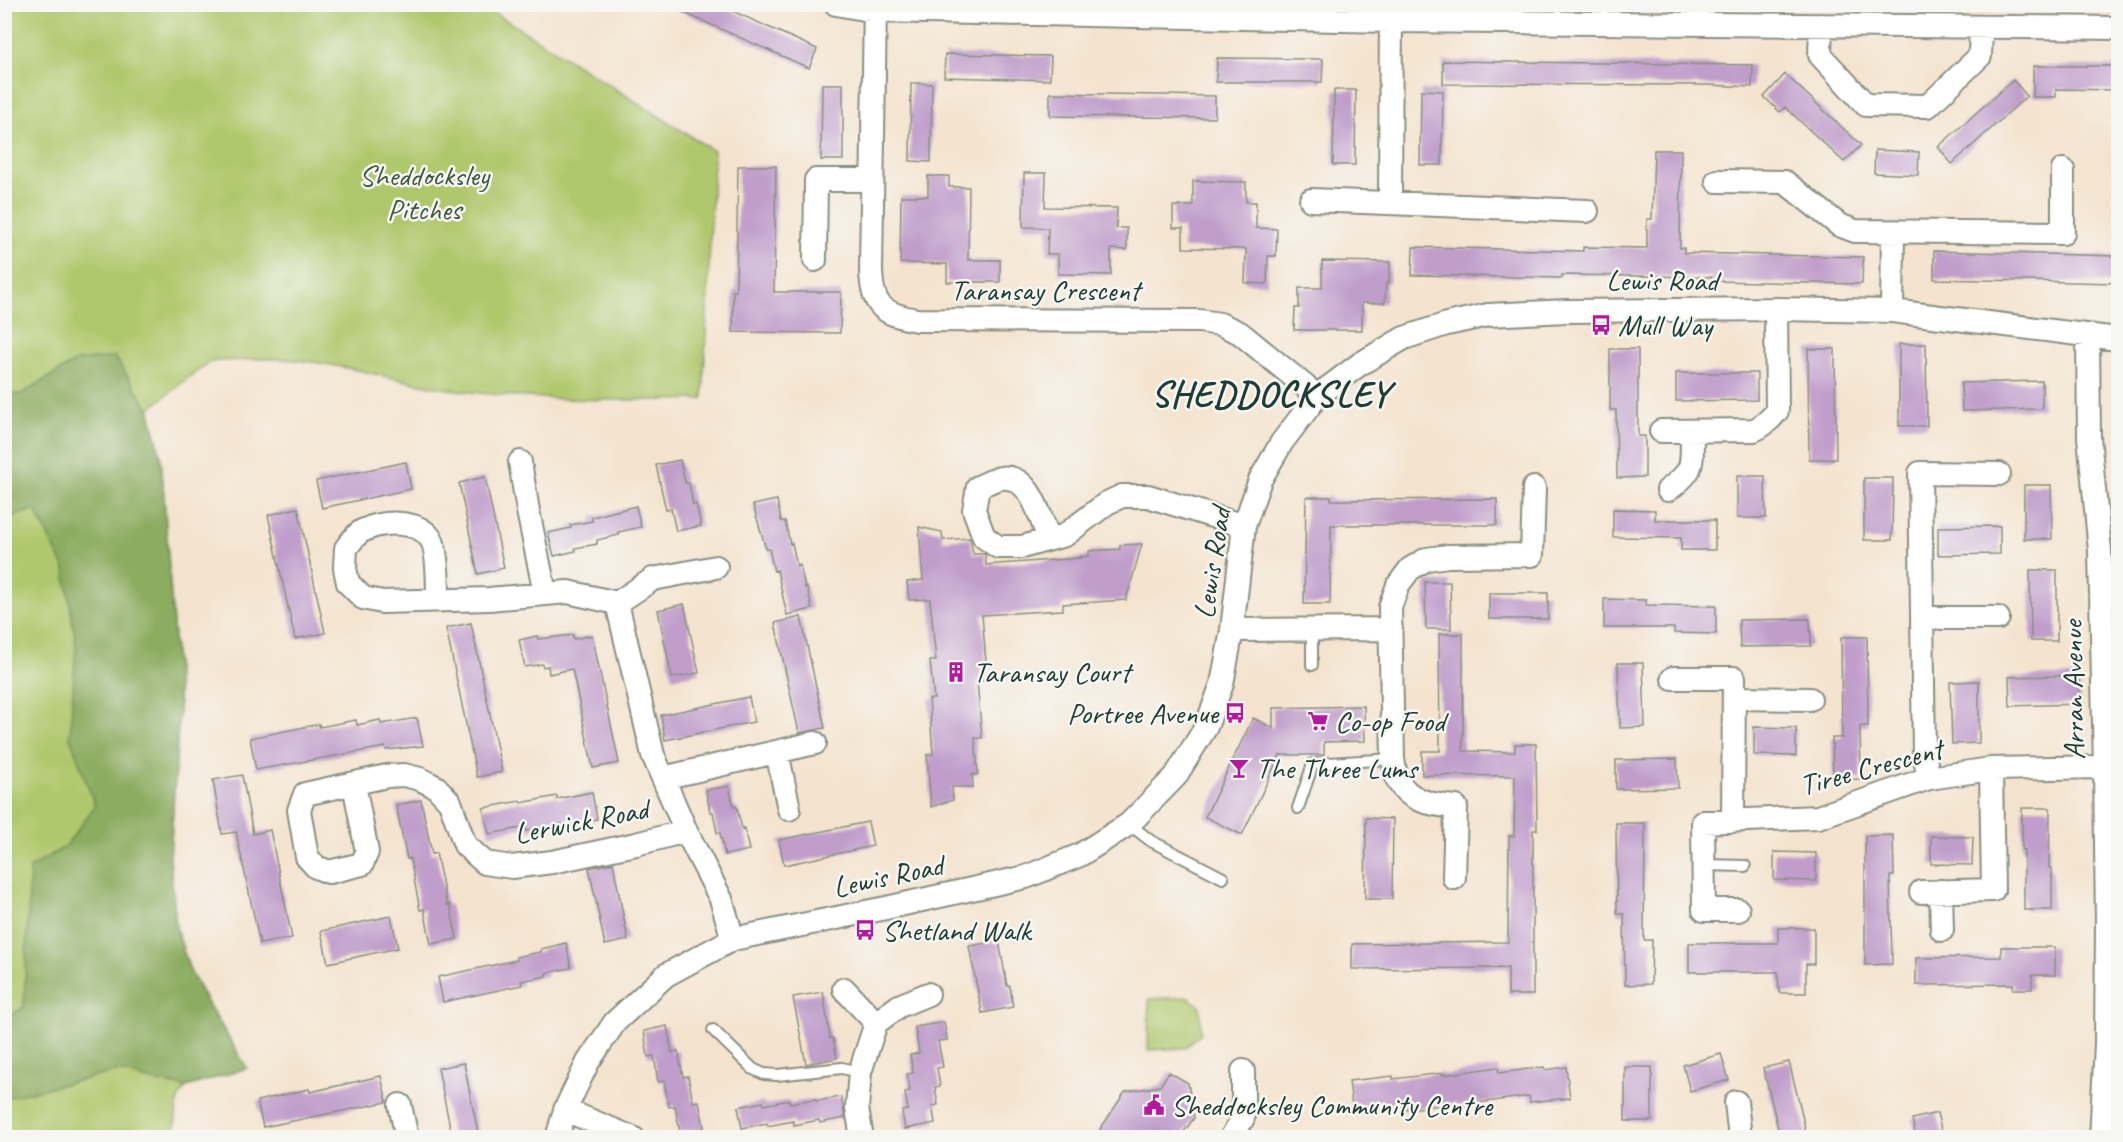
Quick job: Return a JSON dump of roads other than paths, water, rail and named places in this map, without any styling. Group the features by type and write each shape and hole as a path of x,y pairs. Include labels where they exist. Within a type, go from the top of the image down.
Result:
{"street":[{"path":"836,4 875,8 1632,13 1821,25 1900,15 1981,27 2118,28"},
{"name":"Taransay Crescent","path":"875,8 872,291 882,308 898,317 917,320 1199,321 1220,324 1246,338 1317,396"},
{"path":"1390,203 1391,13"},
{"path":"1821,25 1820,55 1866,105 1928,106 1980,56 1981,27"},
{"path":"1716,181 1785,182 1839,225 1856,231 2063,233 2063,170"},
{"path":"815,260 816,180 872,180"},
{"path":"1311,200 1587,211"},
{"path":"1892,311 1893,232"},
{"path":"1661,431 1754,430 1763,426 1777,411 1776,309"},
{"name":"Lewis Road","path":"557,1137 566,1110 588,1062 615,1022 666,975 733,939 1026,877 1080,855 1129,824 1175,777 1206,727 1222,684 1232,630 1244,526 1260,480 1282,442 1317,396 1360,364 1404,338 1447,324 1488,315 1567,311 1776,309 1892,311 2118,339"},
{"name":"Arran Avenue","path":"2088,335 2090,437 2111,698 2105,767 2107,925 2112,1045"},
{"path":"1668,490 1691,469 1692,431"},
{"path":"520,462 545,593"},
{"path":"1929,778 1924,753 1920,473 1999,474"},
{"path":"1454,878 1456,807 1428,804 1411,795 1397,780 1393,759 1390,607 1398,585 1410,569 1427,559 1532,555 1533,488"},
{"path":"1049,539 1065,535 1107,503 1122,496 1148,496 1244,526"},
{"path":"438,599 432,540 421,529 409,524 377,526 360,532 346,548 345,568 348,583 363,598 382,602 489,599 568,592 617,603 653,579 716,567"},
{"path":"617,603 653,755 686,831 721,899 733,939"},
{"path":"1922,618 1998,618"},
{"path":"1232,630 1391,629"},
{"path":"1673,678 1734,678 1733,821"},
{"path":"1734,698 1810,699"},
{"path":"663,778 814,743"},
{"path":"777,752 789,809"},
{"name":"Tiree Crescent","path":"1738,910 1704,910 1703,822 1818,817 1929,778 1991,769 2105,767"},
{"path":"1942,930 1931,891 1993,890 1991,769"},
{"name":"Lerwick Road","path":"354,784 387,776 404,775 420,779 436,787 450,802 465,845 486,863 512,867 584,855 686,831"},
{"path":"844,989 876,1023"},
{"path":"862,1137 857,1108 860,1072 876,1023 899,1006 928,994"},
{"path":"2100,1137 2112,1045"},
{"path":"1231,1137 1244,1118 1243,1071"},
{"path":"1736,1102 1740,1137"},
{"path":"400,1106 408,1137"},
{"path":"566,1110 633,1137"}],"lane":[{"path":"1312,629 1312,665"},
{"path":"1298,808 1313,764 1393,759"},
{"path":"1129,824 1151,841 1223,878"},
{"path":"1704,865 1745,866"},
{"path":"713,1030 753,1069 764,1074 777,1075 842,1068 860,1072"}],"place":[{"name":"Mull Way","path":"1601,325"},
{"name":"Taransay Court","path":"956,672"},
{"name":"Portree Avenue","path":"1235,713"},
{"name":"Co-op Food","path":"1318,721"},
{"name":"The Three Lums","path":"1239,768"},
{"name":"Shetland Walk","path":"865,930"},
{"name":"Sheddocksley Community Centre","path":"1154,1105"}],"district":[{"name":"SHEDDOCKSLEY","path":"1271,393"}],"park label":[{"name":"Sheddocksley Pitches","path":"424,192"}]}
